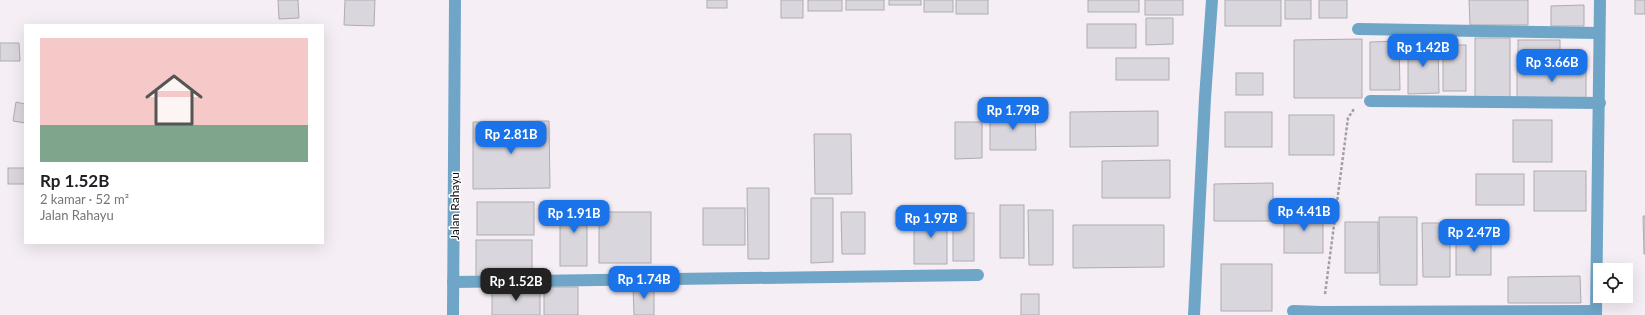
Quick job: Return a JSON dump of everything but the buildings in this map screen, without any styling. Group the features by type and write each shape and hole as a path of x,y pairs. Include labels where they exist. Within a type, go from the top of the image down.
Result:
{"street":[{"name":"Jalan Rahayu","path":"453,315 455,0"},
{"path":"1194,315 1205,98 1212,0"},
{"path":"1292,311 1596,313 1600,103 1600,0"},
{"path":"1358,28 1599,33"},
{"path":"1370,101 1600,103"},
{"path":"454,282 978,275"}],"path":[{"path":"1322,312 1348,118 1359,105 1370,101"}]}
